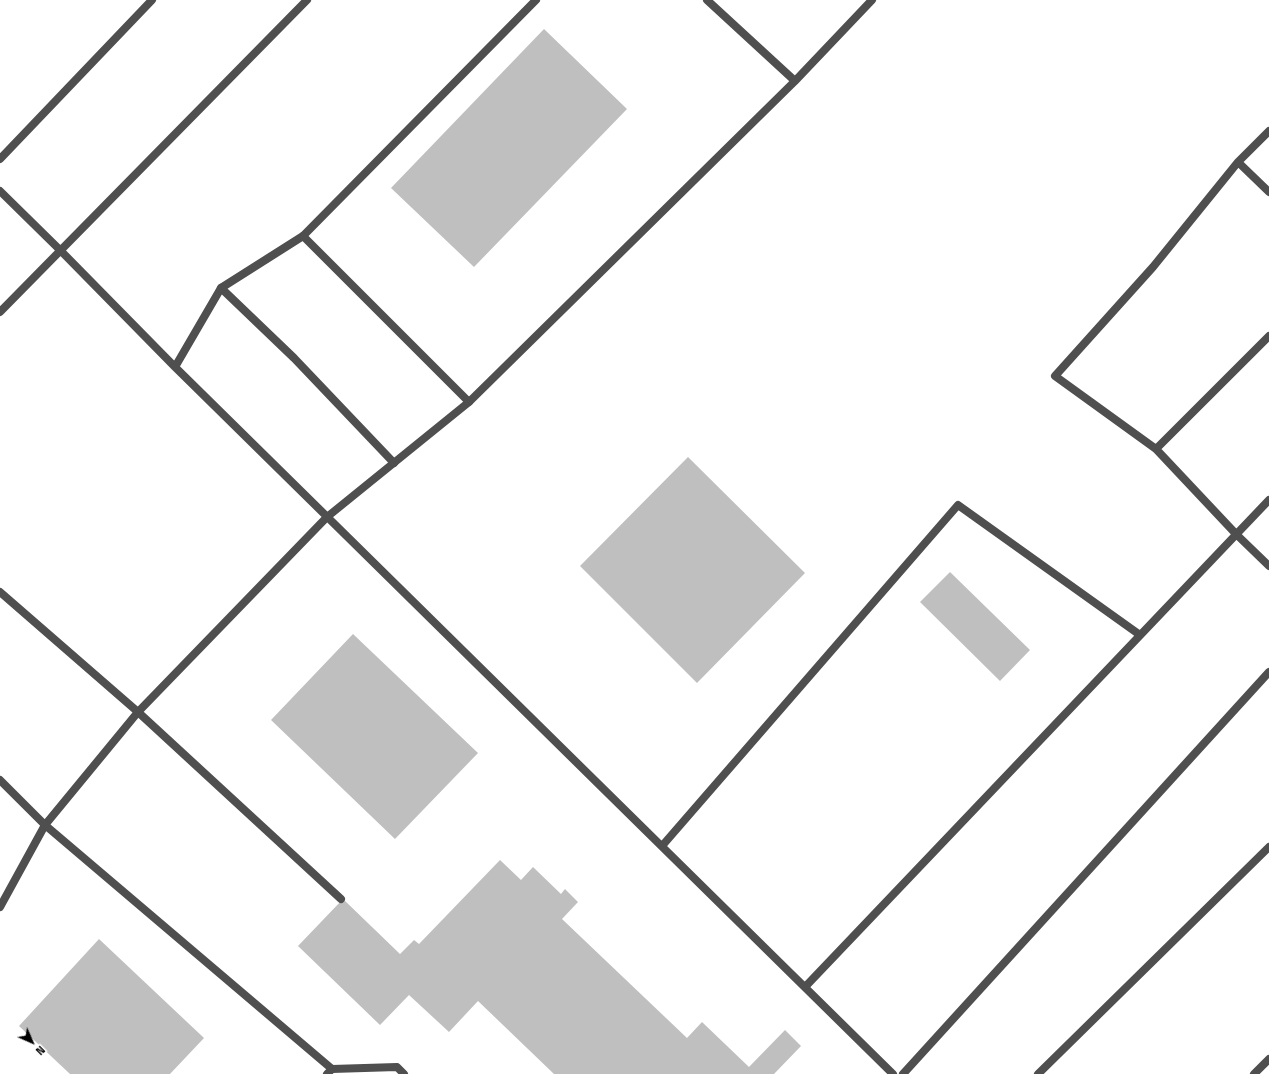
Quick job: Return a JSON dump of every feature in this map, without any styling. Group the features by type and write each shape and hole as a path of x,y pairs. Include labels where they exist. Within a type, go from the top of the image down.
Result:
{"street":[{"path":"0,160 152,0"},
{"path":"0,312 307,0"},
{"path":"175,367 222,288 304,236 536,0"},
{"path":"0,907 45,826 138,712 327,517 469,402 795,80 872,0"},
{"path":"713,2 795,80"},
{"path":"1269,131 1238,162 1153,267 1055,376 1156,449 1236,534 1269,566"},
{"path":"1238,162 1269,192"},
{"path":"0,191 175,367 893,1074"},
{"path":"304,236 469,402"},
{"path":"222,288 294,358 394,463"},
{"path":"1156,449 1269,336"},
{"path":"804,987 1269,500"},
{"path":"662,846 958,505 1140,635"},
{"path":"0,592 138,712 341,899"},
{"path":"903,1074 1269,672"},
{"path":"0,780 45,826 329,1072 397,1067 404,1074"},
{"path":"1038,1074 1269,847"},
{"path":"1254,1074 1269,1059"}],"building":[{"path":"544,29 627,109 474,267 391,188"},
{"path":"688,457 805,573 697,683 580,566"},
{"path":"950,572 1030,650 1000,681 920,602"},
{"path":"353,634 478,753 395,839 271,720"},
{"path":"500,860 521,880 533,867 561,894 565,889 578,902 562,919 687,1038 702,1022 749,1067 785,1030 801,1046 774,1074 554,1074 478,1001 449,1032 409,995 380,1025 298,946 343,899 400,954 414,940 419,944"},
{"path":"99,939 204,1038 170,1074 70,1074 19,1026"}]}
